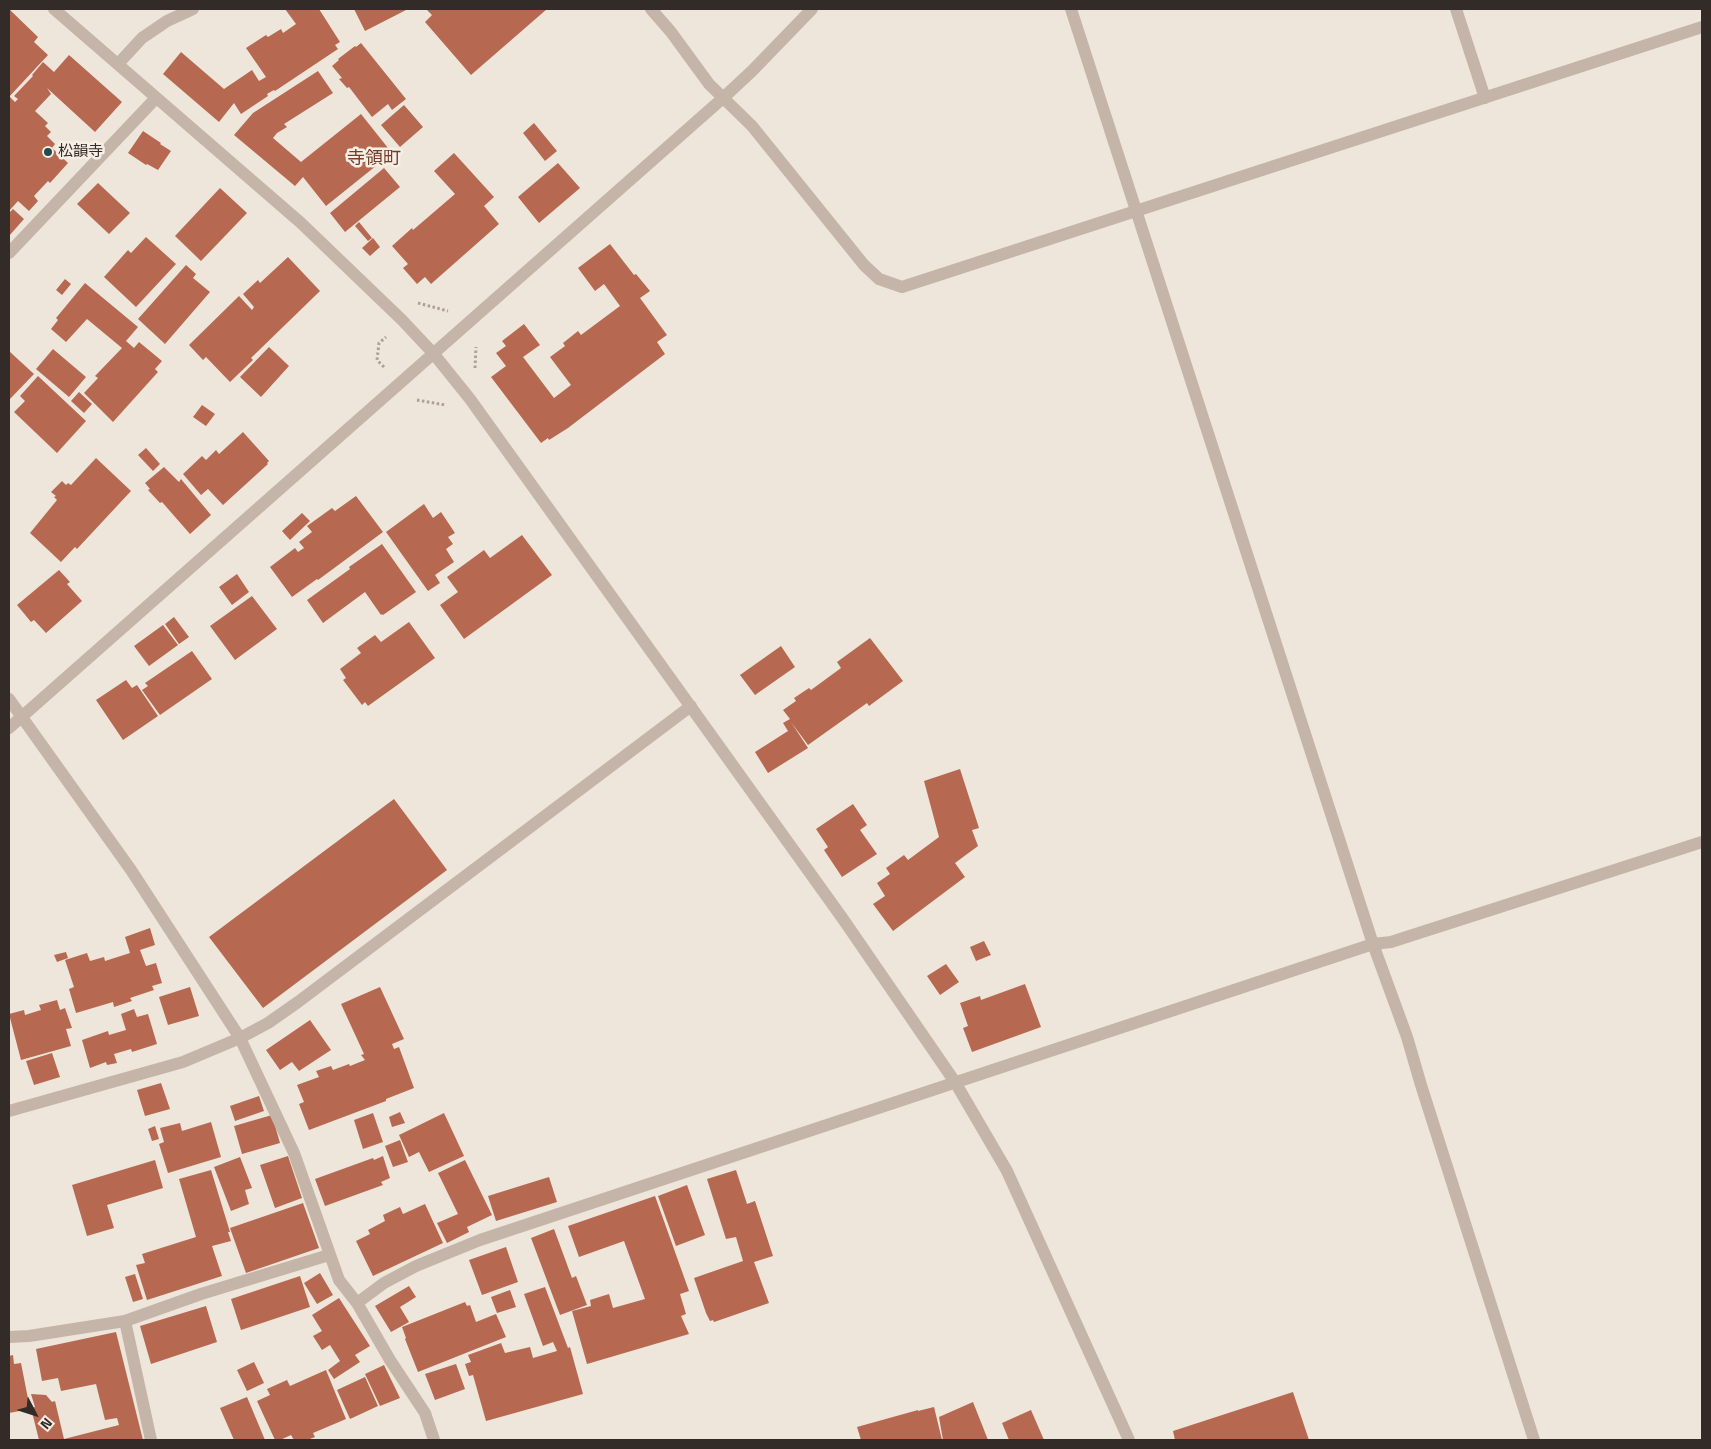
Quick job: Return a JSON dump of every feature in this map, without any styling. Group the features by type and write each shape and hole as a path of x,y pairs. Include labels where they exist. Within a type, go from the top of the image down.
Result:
{"street":[{"path":"54,9 301,224 402,320 433,353 470,399 843,919 955,1082 1007,1171 1129,1440"},
{"path":"118,64 142,38 167,21 193,9"},
{"path":"651,9 671,32 709,84 752,126 864,265 879,279 902,287 1702,27"},
{"path":"9,728 723,98 812,9"},
{"path":"1071,9 1373,944 1407,1038 1534,1440"},
{"path":"1456,9 1485,98"},
{"path":"9,253 156,98"},
{"path":"9,699 131,870 240,1038 294,1153 339,1280 357,1303 390,1360 426,1413 434,1440"},
{"path":"9,1111 183,1062 240,1038 268,1023 691,706"},
{"path":"357,1303 384,1283 416,1266 480,1240 1373,944 1391,942 1702,842"},
{"path":"9,1337 29,1336 124,1321 201,1294 329,1255"},
{"path":"124,1321 151,1440"}],"building":[{"path":"9,9 38,37 34,42 48,55 9,97"},
{"path":"285,9 319,9 340,42 335,45 338,49 275,91 267,94 268,96 241,114 234,103 219,122 163,74 181,52 224,89 252,70 259,81 266,77 246,48 266,35 268,37 281,29 283,33 296,24"},
{"path":"354,9 408,9 365,31"},
{"path":"426,9 547,9 471,75 425,22 432,15"},
{"path":"361,43 406,99 392,110 388,104 372,117 349,87 347,88 339,79 342,78 332,66 338,59"},
{"path":"69,55 122,102 95,132 47,88 51,94 35,111 48,123 45,126 51,132 47,136 55,144 52,148 68,163 50,183 48,181 34,196 38,201 29,211 18,201 9,211 9,99 10,97 15,102 18,99 14,96 43,62 54,72"},
{"path":"318,71 333,93 284,124 287,127 273,138 301,162 361,114 392,153 326,206 303,177 295,186 234,135 253,113"},
{"path":"404,105 423,127 400,147 381,125"},
{"path":"534,123 557,151 545,161 523,133"},
{"path":"143,131 171,151 158,170 146,165 128,153"},
{"path":"454,153 494,197 484,206 499,224 431,284 425,277 417,284 403,268 408,264 392,246 455,194 434,171"},
{"path":"558,163 580,188 539,223 518,197"},
{"path":"384,168 400,187 345,232 330,213"},
{"path":"98,183 130,213 109,234 77,204"},
{"path":"220,188 247,213 201,261 175,236"},
{"path":"13,209 24,219 9,236 9,213"},
{"path":"359,222 372,238 368,241 355,226"},
{"path":"146,237 176,264 136,307 104,277 128,250 131,253"},
{"path":"373,238 380,247 370,256 362,248"},
{"path":"610,244 634,275 636,274 650,291 640,298 667,335 657,342 665,354 568,428 541,443 491,377 506,366 496,353 506,346 502,341 524,324 540,345 523,357 554,398 571,385 550,357 565,346 563,343 578,331 581,335 620,306 604,284 595,291 578,268"},
{"path":"288,257 320,291 251,358 253,360 230,382 206,357 203,360 189,345 239,296 252,310 254,307 243,294 258,280 260,283"},
{"path":"186,265 196,274 193,278 210,292 165,344 138,319"},
{"path":"65,279 71,284 62,295 56,290"},
{"path":"85,283 138,327 126,341 134,348 139,342 162,361 155,369 158,372 113,422 84,393 98,378 95,376 122,348 87,319 66,342 51,329 58,320 56,318"},
{"path":"269,347 289,366 261,397 240,377"},
{"path":"53,349 86,377 69,397 36,369"},
{"path":"9,351 34,374 9,400"},
{"path":"38,376 86,421 57,453 14,412 25,401 20,396"},
{"path":"79,392 92,404 84,413 71,401"},
{"path":"202,405 215,414 206,426 193,417"},
{"path":"243,432 269,461 268,464 223,505 208,489 201,495 183,474 202,456 206,460 216,450 219,454"},
{"path":"146,448 160,464 153,471 138,455"},
{"path":"96,458 131,491 77,549 75,547 61,562 30,533 57,500 54,497 56,496 51,492 62,481 66,485 68,483 71,485"},
{"path":"164,467 179,482 181,479 211,515 190,534 162,502 160,503 148,490 150,489 145,483"},
{"path":"356,496 383,532 292,597 270,567 295,548 298,552 304,548 299,542 312,532 307,526 332,508 335,511"},
{"path":"424,504 433,518 441,512 455,533 448,537 453,544 446,549 454,562 435,575 440,583 428,591 386,532"},
{"path":"302,513 310,521 290,540 282,531"},
{"path":"522,535 552,575 464,639 440,605 458,592 447,577 484,550 490,558"},
{"path":"382,544 416,592 381,615 365,592 323,623 307,600"},
{"path":"59,570 70,582 67,584 82,601 46,633 34,620 31,622 17,605"},
{"path":"237,574 249,592 232,605 219,587"},
{"path":"252,596 277,629 235,660 210,626"},
{"path":"174,617 189,637 179,644 165,624"},
{"path":"409,622 435,658 368,706 365,702 362,705 343,680 346,678 340,669 361,653 357,648 375,635 381,642"},
{"path":"163,625 178,645 149,666 134,646"},
{"path":"870,638 903,681 869,706 867,703 808,745 791,722 808,748 768,773 755,752 788,731 783,723 790,719 783,710 796,701 794,698 809,688 811,690 841,668 837,662"},
{"path":"781,646 795,667 755,695 740,675"},
{"path":"192,651 212,679 160,715 142,690 148,686 145,683"},
{"path":"126,680 132,688 137,685 158,716 123,740 96,700"},
{"path":"960,769 979,828 972,830 978,846 955,863 965,877 893,931 873,904 885,896 877,883 890,874 886,868 904,855 908,860 939,837 924,781"},
{"path":"394,799 447,870 263,1008 209,937"},
{"path":"853,804 867,825 860,830 877,854 842,877 824,850 828,847 816,829"},
{"path":"150,928 155,945 140,950 146,966 156,963 162,983 152,986 154,990 130,998 132,1001 114,1007 113,1002 76,1013 69,989 74,987 65,960 87,953 90,961 104,957 105,961 130,953 125,937"},
{"path":"984,941 991,955 976,961 970,947"},
{"path":"66,952 68,958 57,962 54,955"},
{"path":"946,964 959,982 940,995 927,976"},
{"path":"1025,984 1041,1027 972,1052 963,1028 968,1026 960,1003 980,996 981,1000"},
{"path":"190,987 199,1016 168,1025 159,997"},
{"path":"380,987 404,1039 392,1044 394,1049 399,1047 414,1088 386,1099 386,1101 309,1130 299,1104 304,1102 297,1085 319,1077 316,1071 331,1066 333,1070 365,1060 361,1055 364,1054 341,1004"},
{"path":"57,1000 60,1010 65,1008 72,1028 66,1029 71,1046 21,1060 9,1014 24,1010 25,1015 41,1010 39,1005"},
{"path":"134,1009 137,1017 148,1014 157,1044 132,1052 131,1049 114,1054 117,1063 107,1065 106,1062 90,1068 82,1040 108,1031 109,1035 126,1030 121,1014"},
{"path":"310,1020 331,1050 299,1071 292,1062 280,1070 266,1050"},
{"path":"52,1053 60,1077 34,1085 26,1061"},
{"path":"161,1083 170,1109 145,1116 137,1090"},
{"path":"259,1096 264,1111 235,1121 230,1106"},
{"path":"400,1112 405,1123 392,1127 389,1117"},
{"path":"373,1113 383,1142 363,1149 354,1120"},
{"path":"444,1113 464,1156 429,1172 419,1152 409,1157 399,1135"},
{"path":"272,1115 280,1143 242,1154 234,1126"},
{"path":"211,1122 221,1157 168,1173 159,1144 164,1142 160,1128 180,1123 182,1131"},
{"path":"155,1126 159,1139 152,1141 148,1129"},
{"path":"400,1140 408,1162 393,1167 385,1146"},
{"path":"288,1156 302,1198 275,1208 260,1165"},
{"path":"383,1156 390,1178 381,1182 383,1185 325,1206 315,1179"},
{"path":"240,1157 252,1188 245,1190 249,1204 231,1211 214,1167"},
{"path":"155,1160 163,1188 107,1205 114,1228 87,1236 72,1185"},
{"path":"465,1160 492,1215 467,1227 469,1232 447,1243 437,1223 458,1214 438,1173"},
{"path":"211,1170 231,1241 212,1246 222,1276 147,1300 136,1265 145,1263 142,1254 196,1237 179,1179"},
{"path":"736,1170 747,1204 755,1201 773,1256 754,1262 769,1303 714,1322 713,1320 710,1321 706,1313 694,1278 743,1261 736,1237 726,1239 707,1179"},
{"path":"549,1177 557,1202 496,1221 488,1196"},
{"path":"687,1185 705,1235 676,1246 658,1196"},
{"path":"655,1196 689,1291 680,1294 686,1314 681,1316 689,1334 587,1364 572,1311 591,1306 590,1300 609,1294 613,1308 645,1299 624,1241 579,1257 568,1226"},
{"path":"303,1203 319,1248 246,1273 230,1228"},
{"path":"425,1204 443,1243 373,1276 356,1241 370,1234 368,1230 385,1221 383,1215 400,1207 403,1214"},
{"path":"554,1229 572,1278 576,1276 587,1305 560,1315 531,1238"},
{"path":"506,1247 518,1282 482,1295 469,1260"},
{"path":"320,1273 333,1295 317,1304 304,1283"},
{"path":"135,1274 143,1299 133,1302 125,1277"},
{"path":"300,1276 310,1307 241,1330 231,1299"},
{"path":"409,1286 416,1297 400,1307 409,1322 391,1332 375,1306"},
{"path":"545,1287 568,1348 570,1347 583,1394 486,1421 473,1375 469,1376 465,1364 471,1362 468,1355 501,1343 505,1353 530,1347 533,1358 557,1351 553,1342 543,1346 524,1294"},
{"path":"510,1290 516,1307 497,1313 491,1297"},
{"path":"339,1298 370,1346 355,1355 360,1362 334,1379 328,1370 340,1361 330,1345 322,1350 313,1336 322,1331 312,1315"},
{"path":"465,1302 467,1306 470,1305 476,1322 496,1314 506,1337 418,1372 402,1327"},
{"path":"206,1306 217,1342 151,1364 140,1326"},
{"path":"116,1332 143,1440 39,1440 31,1408 35,1407 31,1394 46,1395 52,1402 55,1401 64,1439 119,1425 117,1418 105,1420 96,1384 61,1391 58,1378 42,1381 36,1349"},
{"path":"13,1355 14,1364 21,1363 30,1409 9,1413 9,1356"},
{"path":"254,1362 264,1383 247,1391 237,1370"},
{"path":"456,1364 465,1389 435,1400 425,1374"},
{"path":"384,1365 400,1398 380,1406 365,1374"},
{"path":"326,1370 346,1419 313,1433 315,1437 307,1440 294,1440 291,1435 275,1440 257,1401 270,1395 267,1389 287,1380 290,1386"},
{"path":"365,1377 378,1406 350,1419 337,1390"},
{"path":"1293,1392 1309,1440 1175,1440 1173,1431"},
{"path":"247,1397 265,1440 234,1440 220,1408"},
{"path":"973,1402 988,1440 943,1440 939,1417"},
{"path":"934,1407 942,1440 861,1440 857,1427"},
{"path":"1031,1410 1044,1440 1009,1440 1002,1423"}],"place":[{"name":"松韻寺","path":"48,152"}],"district":[{"name":"寺領町","path":"374,160"}]}
